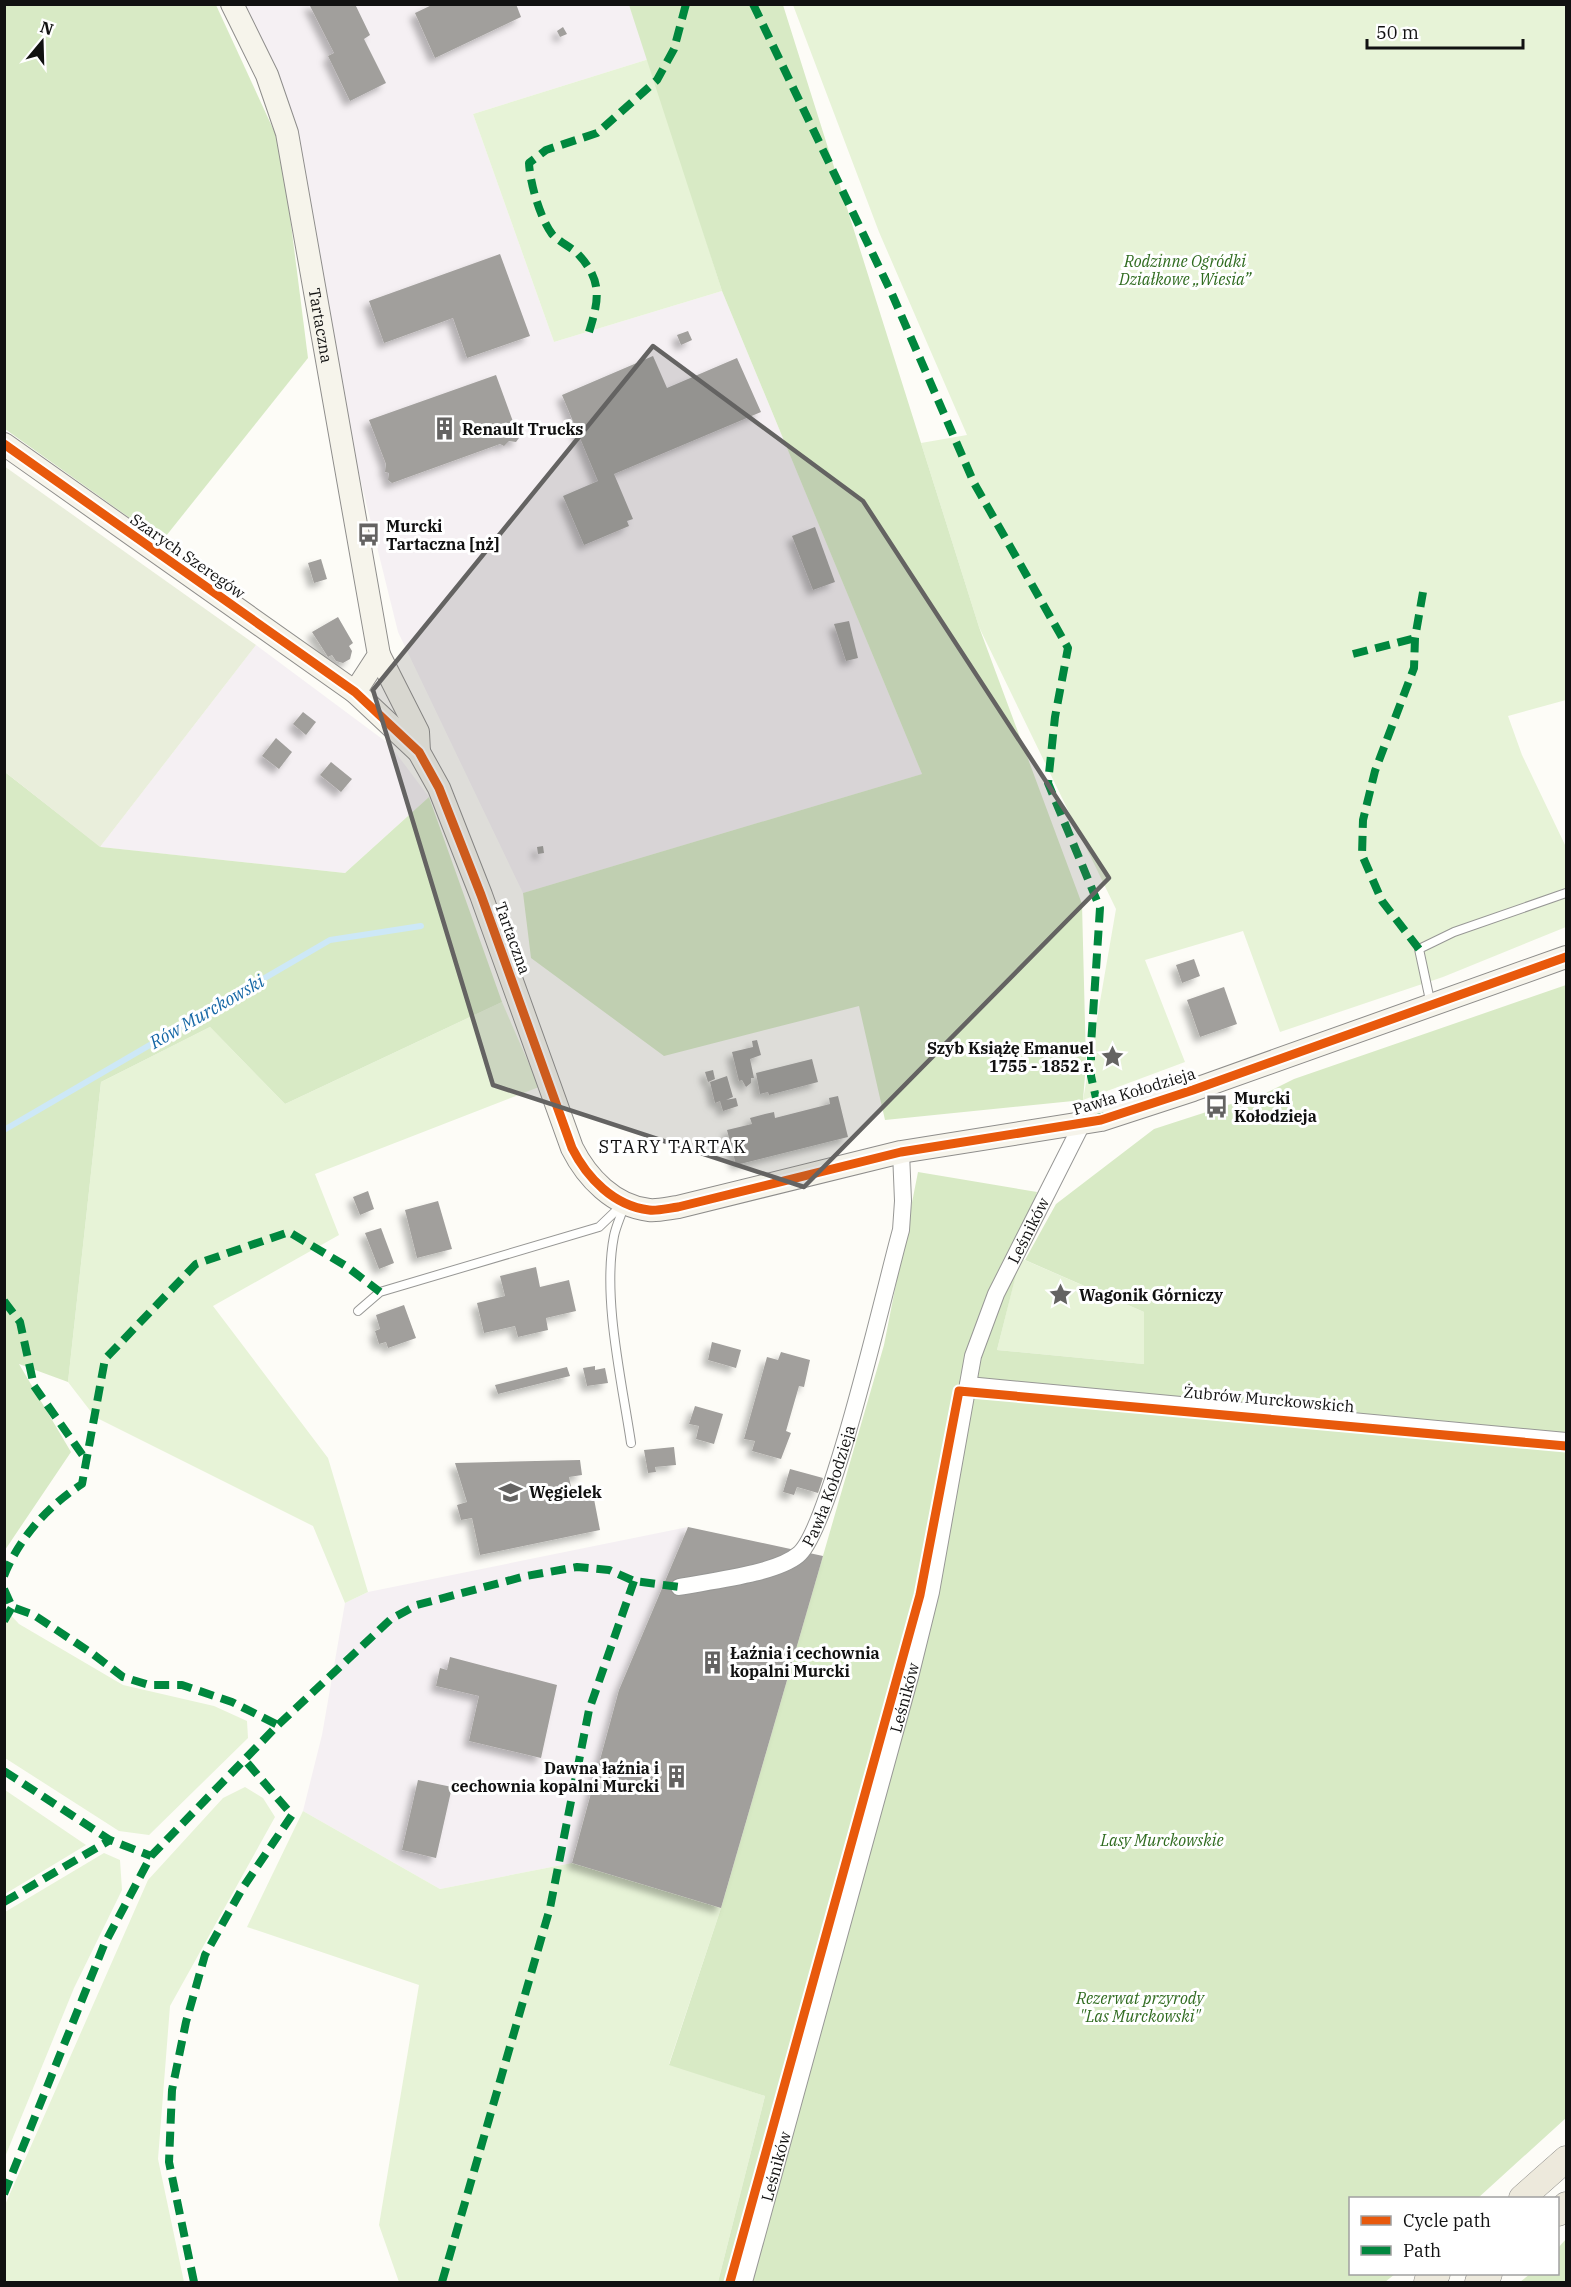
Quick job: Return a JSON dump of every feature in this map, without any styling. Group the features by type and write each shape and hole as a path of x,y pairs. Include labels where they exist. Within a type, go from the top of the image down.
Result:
{"main road":[{"path":"1524,2197 1566,2159"}],"street":[{"name":"Tartaczna","path":"232,4 267,75 287,133 378,655 418,732 419,752"},
{"name":"Szarych Szeregów","path":"4,444 355,692"},
{"path":"355,692 378,655"},
{"name":"Tartaczna","path":"355,692 419,752 439,788 481,895 572,1148 591,1179 625,1202"},
{"name":"Pawła Kołodzieja","path":"625,1202 650,1210 678,1207 901,1152 1082,1124 1148,1106 1566,957"},
{"name":"Leśników","path":"744,2283 910,1677 931,1592 973,1356 996,1294 1082,1124"},
{"name":"Pawła Kołodzieja","path":"680,1587 768,1569 799,1555 823,1512 901,1230 903,1201 901,1152"},
{"name":"Żubrów Murckowskich","path":"968,1385 1566,1441"}],"lane":[{"path":"1431,1005 1419,949 1454,932 1566,893"},
{"path":"358,1311 380,1292 599,1227 625,1202"},
{"path":"625,1202 614,1236 610,1272 615,1342 631,1443"}],"highlighted area":[{"path":"653,346 863,501 1109,878 804,1187 493,1085 373,690"}],"shaded area":[{"path":"239,5 629,5 649,59 473,114 554,342 722,291 922,774 523,893 398,632 344,413 305,168 281,81"},
{"path":"256,645 389,744 429,797 345,873 100,847"},
{"path":"688,1527 619,1690 572,1863 440,1889 303,1811 322,1735 345,1603 368,1592"}],"green space":[{"path":"5,5 216,5 281,146 308,358 162,541 5,429"},
{"path":"629,5 783,5 979,627 1082,904 1086,1063 1083,1100 885,1120 859,1006 664,1056 531,958 523,893 922,774 722,291"},
{"name":"Rodzinne Ogródki Działkowe „Wiesia”","path":"793,5 1566,5 1566,700 1508,716 1522,755 1566,847 1566,927 1443,977 1280,1032 1243,931 1145,960 1185,1062 1083,1100 1116,909 979,627 921,443 967,435 879,232"},
{"path":"649,59 722,291 554,342 473,114"},
{"path":"4,466 256,645 100,847 5,772"},
{"path":"5,772 101,847 345,873 429,797 502,1002 285,1104 210,1027 101,1082 68,1382 19,1364 71,1452 5,1550"},
{"name":"Lasy Murckowskie","path":"1566,985 1566,2118 1479,2197 1349,2197 1349,2275 1394,2275 1385,2282 718,2282 765,2096 669,2065 721,1908 884,1345 918,1172 1037,1192 997,1350 1144,1364 1144,1312 1025,1260 1056,1204 1154,1129 1268,1092 1294,1079"},
{"path":"502,1002 539,1087 315,1174 339,1235 213,1306 328,1458 368,1592 345,1603 313,1526 95,1417 68,1382 101,1082 210,1027 285,1104"},
{"path":"1020,1258 1144,1312 1144,1364 997,1350"},
{"path":"5,1609 19,1624 123,1685 214,1706 247,1721 248,1738 149,1835 119,1831 5,1758"},
{"path":"245,1787 263,1798 275,1817 170,2006 158,2159 184,2282 5,2282 5,2205 148,1880 223,1798"},
{"path":"5,1790 86,1845 4,1894"},
{"path":"303,1811 440,1889 572,1863 721,1908 669,2064 765,2096 718,2282 399,2282 379,2225 419,1985 247,1927"},
{"path":"104,1853 120,1860 122,1890 74,1988 5,2157 5,1912"},
{"path":"1566,2239 1566,2282 1520,2282 1529,2275 1559,2275 1559,2247"}],"building":[{"path":"309,4 355,4 370,35 364,39 386,83 350,101 328,56 334,53"},
{"path":"434,4 516,4 521,17 435,58 415,13"},
{"path":"563,27 567,34 560,37 557,31"},
{"path":"500,254 530,336 467,358 453,318 384,343 369,301"},
{"path":"688,331 692,340 681,345 677,335"},
{"path":"653,356 667,388 737,358 761,412 614,474 633,519 627,521 629,526 584,545 563,496 598,481 562,395"},
{"name":"Renault Trucks","path":"496,375 519,438 516,442 509,441 504,446 500,444 392,483 388,480 389,473 385,472 386,464 369,420"},
{"path":"815,527 835,582 813,590 792,536"},
{"path":"321,559 327,579 314,583 308,563"},
{"path":"338,617 353,643 349,646 352,651 350,659 343,663 336,661 332,655 328,657 312,632"},
{"path":"849,621 858,658 846,661 834,624"},
{"path":"303,712 316,722 306,735 293,724"},
{"path":"276,738 292,752 279,769 262,756"},
{"path":"331,762 352,779 341,792 320,775"},
{"path":"543,846 544,853 538,854 537,847"},
{"path":"1194,959 1200,976 1182,983 1176,965"},
{"path":"1224,987 1237,1024 1200,1037 1187,1000"},
{"path":"757,1040 761,1055 750,1059 754,1078 751,1078 751,1083 746,1087 742,1080 739,1081 732,1052 753,1047 752,1041"},
{"path":"812,1059 818,1082 769,1095 768,1092 760,1094 756,1073"},
{"path":"713,1070 715,1079 708,1082 705,1072"},
{"path":"727,1076 733,1097 726,1100 736,1098 738,1106 723,1111 720,1101 715,1103 710,1082"},
{"path":"838,1096 848,1137 736,1165 727,1130 752,1124 750,1118 765,1114 774,1112 775,1118 830,1104 829,1098"},
{"path":"368,1191 374,1209 360,1215 353,1197"},
{"path":"438,1201 452,1249 417,1258 405,1210"},
{"path":"381,1228 394,1263 379,1269 365,1233"},
{"path":"536,1267 540,1287 569,1280 576,1311 546,1318 548,1330 518,1337 515,1326 484,1333 477,1303 505,1296 500,1276"},
{"path":"404,1305 416,1338 388,1348 386,1342 379,1344 375,1331 380,1329 376,1315"},
{"path":"712,1342 741,1350 736,1368 708,1360"},
{"path":"781,1352 810,1360 804,1387 799,1386 786,1431 791,1433 781,1459 752,1451 755,1441 744,1439 767,1357 778,1360"},
{"path":"595,1366 595,1370 605,1368 608,1383 587,1386 583,1368"},
{"path":"567,1367 570,1376 498,1394 495,1385"},
{"path":"695,1406 723,1414 714,1444 696,1439 699,1426 689,1424"},
{"path":"674,1447 676,1465 655,1467 656,1472 648,1473 644,1450"},
{"path":"580,1460 582,1475 569,1477 574,1501 594,1499 600,1530 480,1555 472,1518 461,1520 457,1505 467,1502 455,1463"},
{"path":"790,1469 823,1478 818,1493 797,1487 794,1495 783,1492"},
{"name":"Dawna łaźnia i cechownia kopalni Murcki","path":"688,1527 823,1556 721,1908 572,1863 619,1690"},
{"path":"450,1657 557,1685 541,1758 469,1741 479,1696 436,1686 440,1668 447,1670"},
{"path":"418,1780 452,1787 436,1858 402,1850"}],"waterway":[{"name":"Rów Murckowski","path":"4,1130 330,940 421,926"}],"marked path":[{"path":"589,332 597,300 592,273 578,254 552,234 543,219 536,200 529,163 546,150 597,133 657,80 674,49 686,4"},
{"path":"753,4 892,294 974,483 1068,648 1055,717 1048,783 1100,908 1091,1076 1101,1120"},
{"path":"1419,949 1382,901 1362,855 1363,820 1375,771 1414,668 1415,638 1423,592"},
{"path":"1353,654 1415,638"},
{"path":"4,1576 10,1562 36,1524 58,1502 82,1484 105,1359 196,1264 289,1232 346,1266 380,1292"},
{"path":"4,1301 20,1322 34,1386 86,1460"},
{"path":"4,2194 104,1945 151,1856 278,1725 391,1619 417,1605 526,1576 577,1567 609,1570 634,1581 679,1587"},
{"path":"442,2282 550,1908 589,1710 634,1581"},
{"path":"4,1589 12,1607 34,1615 123,1677 149,1685 182,1685 232,1702 278,1725"},
{"path":"4,1621 12,1607"},
{"path":"194,2282 169,2162 172,2090 186,2022 205,1955 242,1889 292,1815 244,1759"},
{"path":"4,1771 110,1840 151,1856"},
{"path":"4,1902 110,1840"}],"cycle path":[{"path":"4,444 355,692 419,752 439,788 481,895 572,1148 585,1170 603,1189 613,1197 636,1207 652,1210 678,1207 901,1152 1101,1120 1193,1090 1566,957"},
{"path":"730,2282 920,1595 959,1391 1566,1446"}],"place":[{"name":"Renault Trucks","path":"444,429"},
{"name":"Murcki Tartaczna [nż]","path":"368,535"},
{"name":"Szyb Książę Emanuel 1755 - 1852 r.","path":"1112,1057"},
{"name":"Murcki Kołodzieja","path":"1216,1107"},
{"name":"Wagonik Górniczy","path":"1061,1295"},
{"name":"Węgielek","path":"511,1492"},
{"name":"Łaźnia i cechownia kopalni Murcki","path":"712,1662"},
{"name":"Dawna łaźnia i cechownia kopalni Murcki","path":"677,1777"}],"district":[{"name":"STARY TARTAK","path":"673,1147"}],"park label":[{"name":"Rezerwat przyrody \"Las Murckowski\"","path":"1140,2007"}]}
